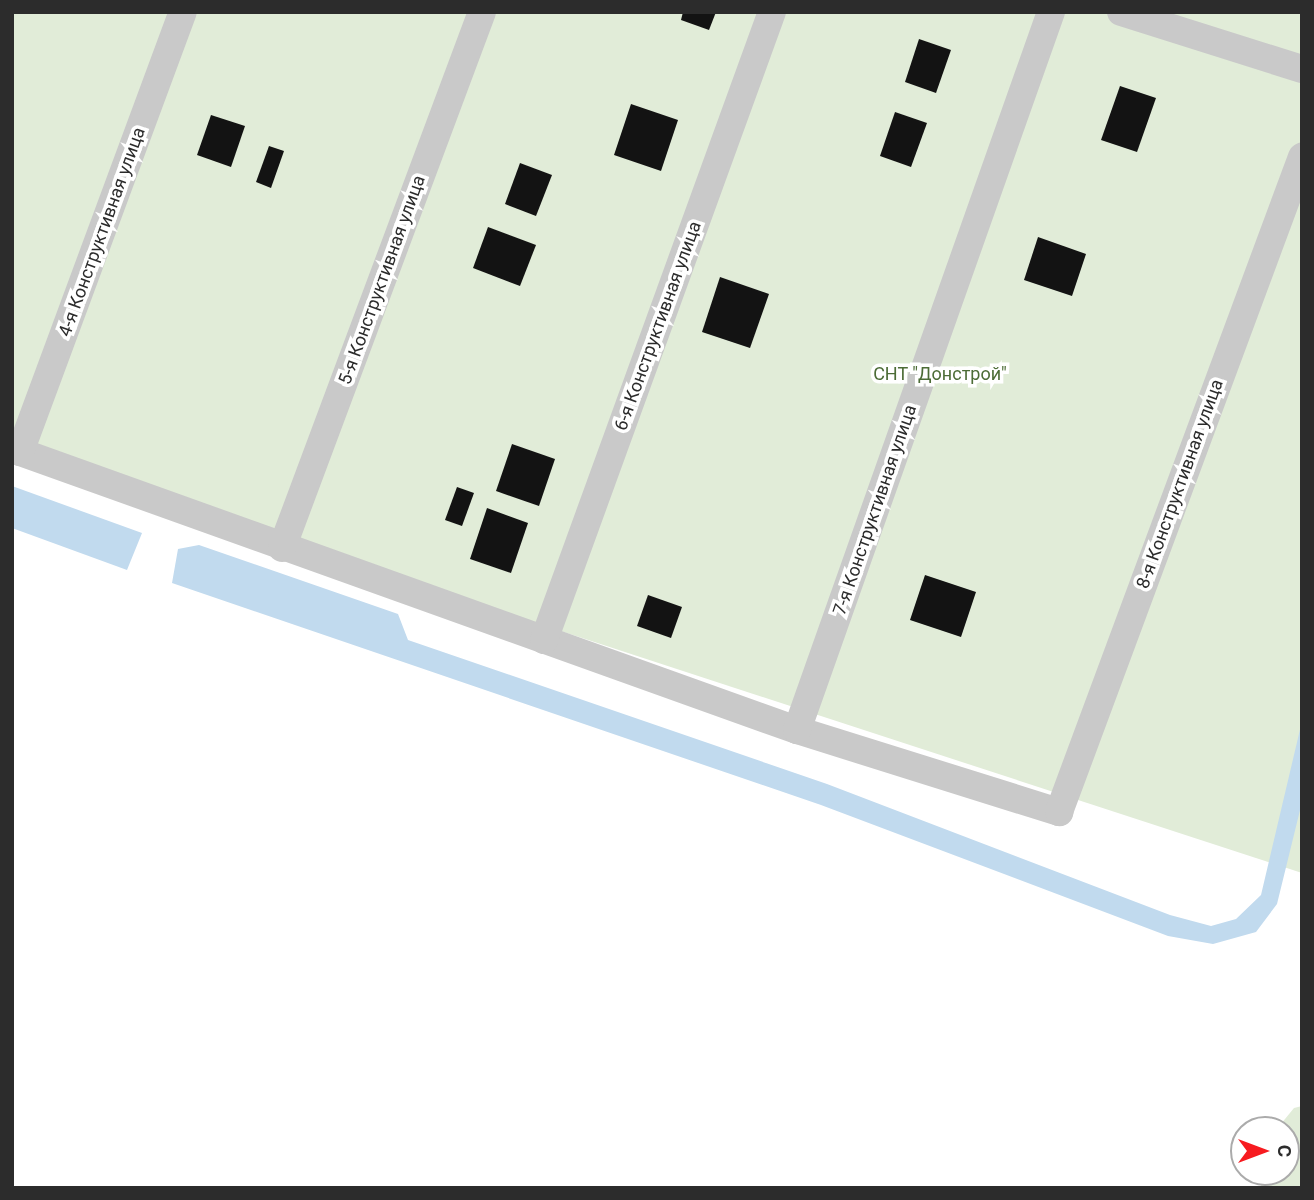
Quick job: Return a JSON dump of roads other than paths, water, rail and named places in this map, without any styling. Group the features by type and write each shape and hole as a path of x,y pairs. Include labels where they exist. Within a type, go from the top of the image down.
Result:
{"street":[{"name":"4-я Конструктивная улица","path":"16,451 183,12"},
{"name":"5-я Конструктивная улица","path":"282,548 482,12"},
{"name":"6-я Конструктивная улица","path":"544,640 772,12"},
{"name":"7-я Конструктивная улица","path":"797,730 1051,12"},
{"path":"1121,12 1302,69"},
{"name":"8-я Конструктивная улица","path":"797,730 1059,812 1302,157"},
{"path":"16,451 797,730"}],"water":[{"path":"12,486 142,533 127,570 12,528"},
{"path":"199,545 398,614 408,640 827,784 1170,915 1211,926 1236,919 1261,895 1302,721 1302,802 1277,904 1256,932 1213,944 1168,936 821,805 172,583 178,549"}],"park label":[{"name":"СНТ \"Донстрой\"","path":"940,374"}]}
